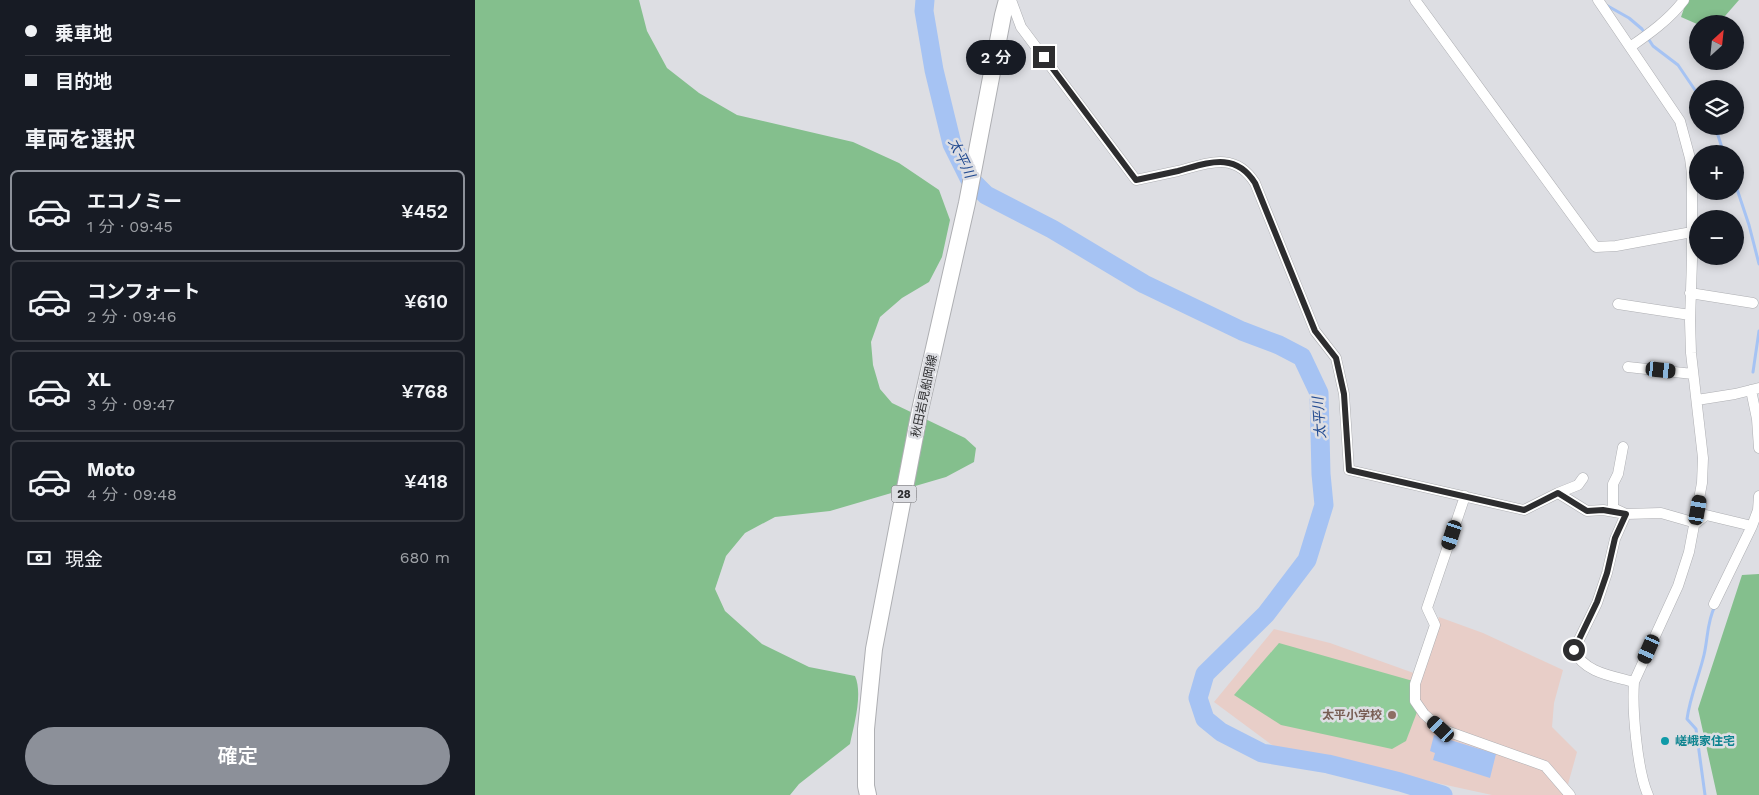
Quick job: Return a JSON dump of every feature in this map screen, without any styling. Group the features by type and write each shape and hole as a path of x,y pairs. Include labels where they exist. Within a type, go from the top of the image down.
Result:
{"main road":[{"name":"秋田岩見船岡線","path":"868,795 866,786 866,729 875,649 920,410 968,196 980,126 1007,0"}],"street":[{"path":"1011,0 1021,26 1136,180 1207,162 1224,162 1247,171 1258,191 1315,331 1336,358 1344,394 1349,470 1524,510 1578,484 1583,478"},
{"path":"1415,0 1596,247 1616,246 1689,233"},
{"path":"1598,0 1679,121 1692,174 1692,210"},
{"path":"1630,47 1651,32 1679,7 1684,0"},
{"path":"1648,795 1644,783 1638,746 1633,697 1635,682 1677,586 1689,552 1703,483 1703,458 1691,353 1691,265"},
{"path":"1690,293 1753,303"},
{"path":"1617,304 1690,315"},
{"path":"1628,367 1693,374"},
{"path":"1697,400 1755,389 1759,448"},
{"path":"1623,447 1618,474 1613,484 1612,500 1613,508 1626,514"},
{"path":"1558,493 1587,511 1603,510 1626,514 1661,513 1695,523"},
{"path":"1465,496 1427,608 1435,625 1415,684 1415,701 1424,714 1441,729 1545,766 1571,795"},
{"path":"1714,604 1752,526 1758,510 1759,496"},
{"path":"1626,514 1615,538 1607,573 1597,602 1574,650 1578,659 1587,667 1635,682"},
{"path":"1695,523 1706,515 1752,526"}],"shaded area":[{"name":"太平小学校","path":"1439,617 1483,633 1563,670 1554,703 1552,727 1577,752 1565,795 1492,795 1276,748 1214,702 1274,629 1330,643 1422,676"}],"green space":[{"path":"475,0 639,0 647,31 667,68 699,93 737,115 853,142 899,163 939,190 950,220 942,257 929,282 902,298 880,317 871,342 873,365 880,389 892,403 965,438 976,448 974,462 946,477 830,511 775,517 745,533 726,556 715,589 725,611 762,644 809,667 855,676 858,700 850,744 799,784 790,795 475,795"},
{"path":"1687,0 1739,0 1726,15 1689,15 1689,20 1681,17"},
{"path":"1759,574 1759,795 1717,795 1698,709 1742,575"},
{"path":"1279,643 1413,681 1417,712 1406,741 1392,749 1281,725 1234,695"}],"water":[{"path":"1434,735 1496,754 1490,778 1433,760 1435,753 1430,751"}],"waterway":[{"name":"太平川","path":"925,0 924,11 934,70 952,144 969,178 986,195 1052,229 1144,284 1242,331 1279,345 1302,357 1319,393 1321,474 1324,505 1307,560 1266,614 1205,674 1198,698 1205,719 1221,732 1262,753 1328,764 1443,795"},
{"path":"1606,5 1629,18 1642,29 1653,46 1678,65 1689,81"},
{"path":"1718,135 1721,145"},
{"path":"1741,200 1759,264"},
{"path":"1753,372 1759,331"},
{"path":"1705,795 1696,729 1687,719 1704,655 1710,618 1715,606"}],"place":[{"name":"太平小学校","path":"1392,715"},
{"name":"嵯峨家住宅","path":"1665,741"}],"route":[{"path":"1044,57 1136,180 1207,162 1224,162 1241,167 1247,171 1255,183 1315,331 1336,358 1344,394 1349,470 1524,510 1558,493 1587,511 1603,510 1626,514 1615,538 1607,573 1597,602 1574,650"}]}
